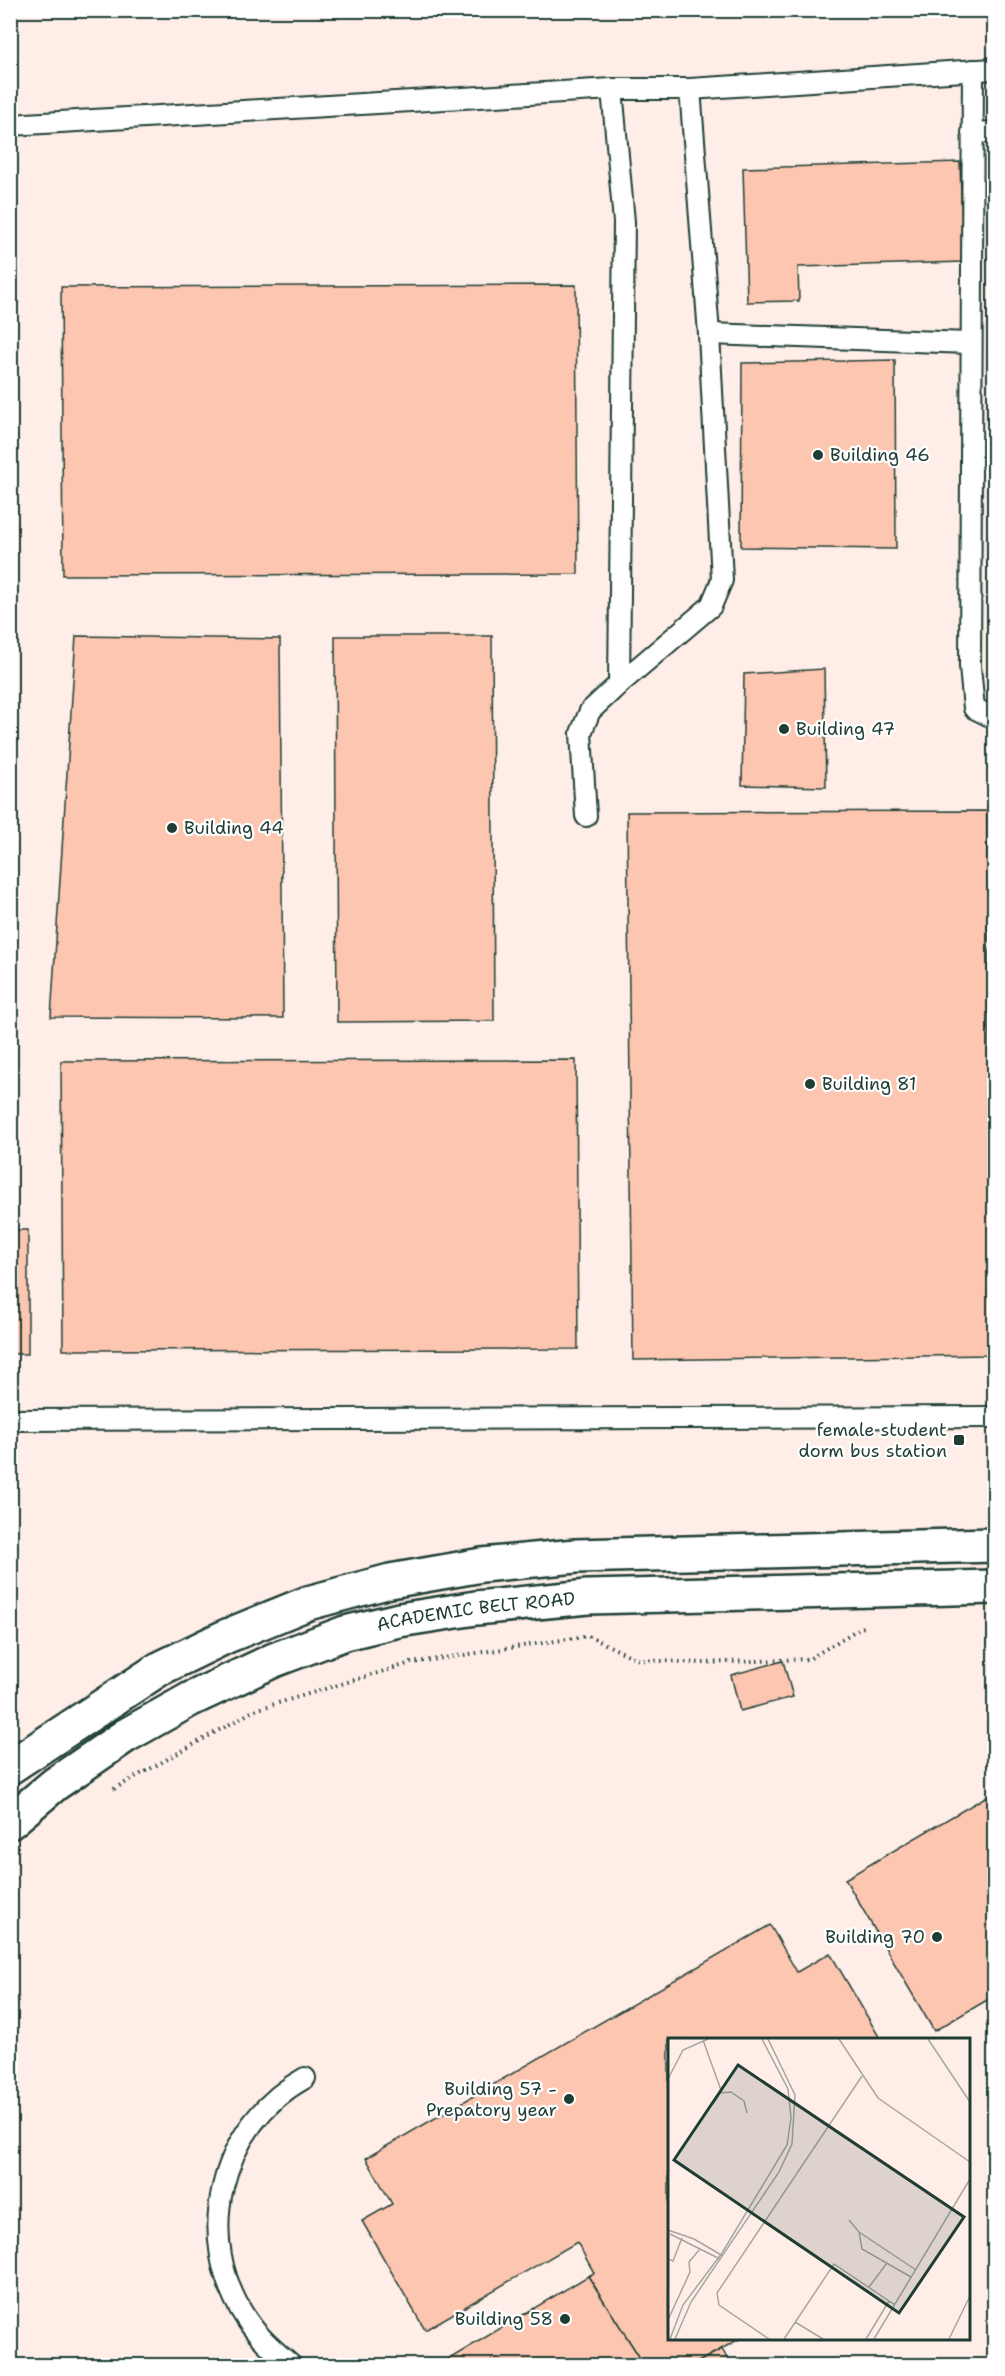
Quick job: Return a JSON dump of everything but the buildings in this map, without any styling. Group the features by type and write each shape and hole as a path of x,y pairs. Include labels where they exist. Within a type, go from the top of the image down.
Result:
{"street":[{"path":"10,1767 159,1669 227,1636 308,1603 390,1581 482,1565 576,1556 994,1545"},
{"name":"ACADEMIC BELT ROAD","path":"10,1822 55,1784 125,1736 191,1699 274,1660 345,1633 399,1620 476,1608 588,1597 994,1587"}],"lane":[{"path":"10,124 612,89 690,89 994,69"},
{"path":"973,70 970,667 974,708 994,718"},
{"path":"612,89 624,222 619,684"},
{"path":"586,816 581,733 590,711 711,606 722,580 709,334 690,89"},
{"path":"972,133 994,132"},
{"path":"709,334 970,344"},
{"path":"10,1420 994,1417"},
{"path":"283,2363 246,2320 230,2291 220,2259 217,2226 220,2193 231,2160 245,2133 266,2107 291,2086 305,2078"}],"path":[{"path":"110,1791 255,1710 411,1663 588,1636 639,1660 702,1663 809,1659 860,1628 871,1626"}],"place":[{"name":"Building 46","path":"818,455"},
{"name":"Building 47","path":"784,729"},
{"name":"Building 44","path":"172,828"},
{"name":"Building 81","path":"810,1084"},
{"name":"female student dorm bus station","path":"959,1440"},
{"name":"Building 70","path":"937,1937"},
{"name":"Building 57 - Prepatory year","path":"569,2099"},
{"name":"Building 58","path":"565,2319"}]}
